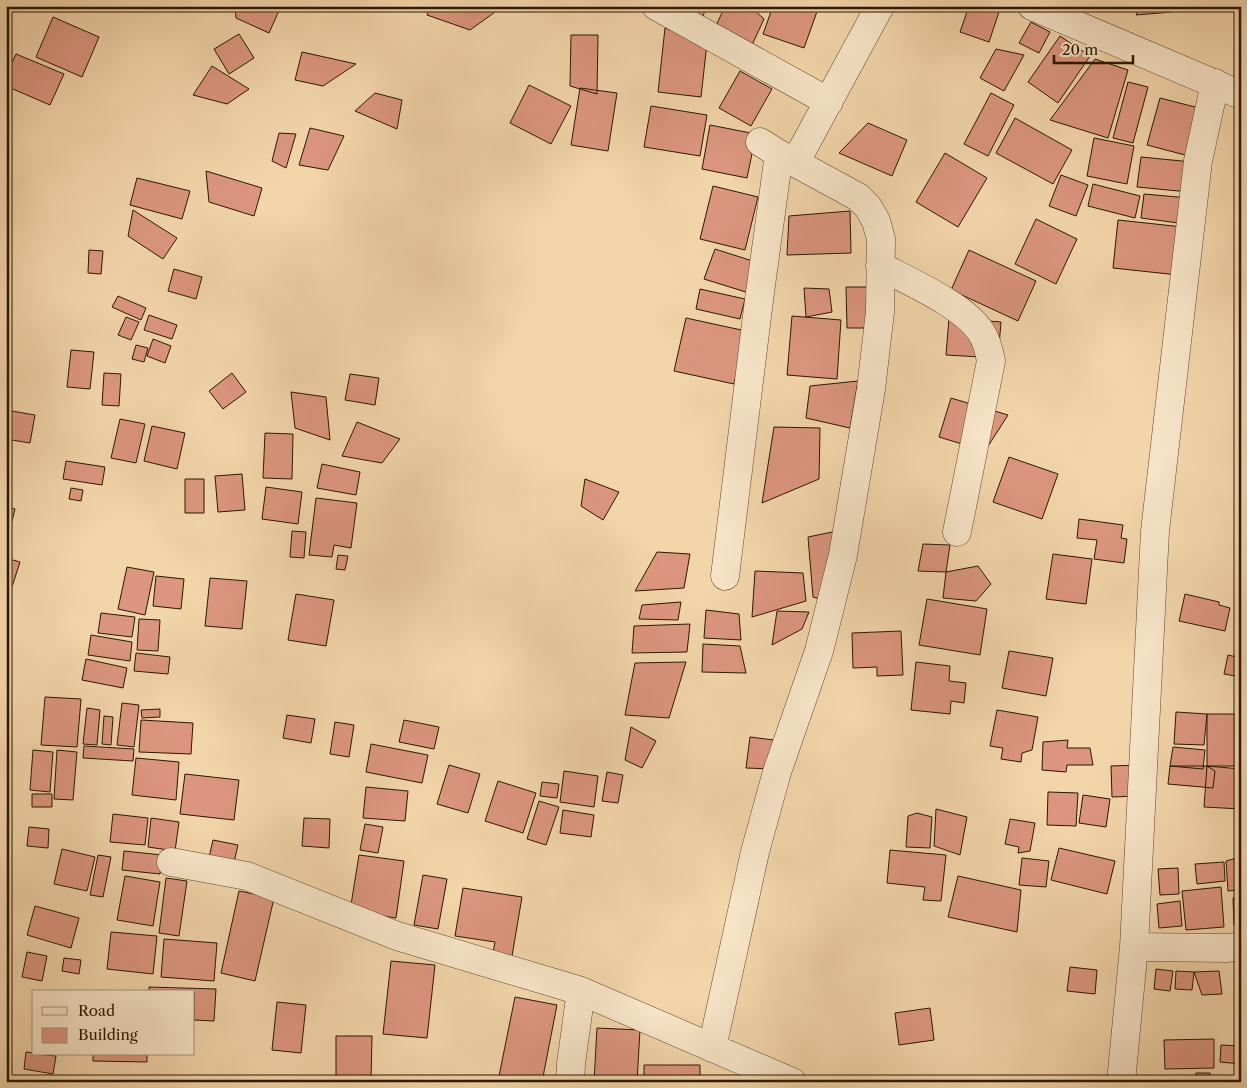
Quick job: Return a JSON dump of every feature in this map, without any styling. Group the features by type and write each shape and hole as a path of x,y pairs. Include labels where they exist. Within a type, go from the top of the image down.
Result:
{"street":[{"path":"656,6 829,102"},
{"path":"725,576 758,300 778,153 829,102 880,6"},
{"path":"1032,6 1241,95"},
{"path":"1121,1082 1134,948 1155,531 1198,161 1215,84"},
{"path":"712,1048 755,852 777,772 819,650 843,555 871,389 880,312 881,239 876,221 868,207 858,197 778,153"},
{"path":"880,266 964,314 980,330 988,345 991,361 957,532"},
{"path":"171,862 247,876 397,936 581,992 792,1082"},
{"path":"1134,948 1228,948 1241,946"},
{"path":"570,1082 581,992"}],"building":[{"path":"235,6 281,6 269,33 236,18"},
{"path":"430,6 479,6 495,12 470,30 427,15"},
{"path":"680,6 707,6 703,16"},
{"path":"725,6 750,6 764,19 752,45 715,28"},
{"path":"773,6 819,6 804,48 763,34"},
{"path":"969,6 990,6 1000,9 989,42 960,32"},
{"path":"1140,6 1173,6 1172,12 1136,15"},
{"path":"53,17 99,37 82,77 36,57"},
{"path":"1031,22 1050,32 1039,53 1019,43"},
{"path":"665,28 707,43 701,97 658,92"},
{"path":"239,34 254,58 229,74 214,49"},
{"path":"571,35 598,35 597,94 570,86"},
{"path":"1060,36 1090,56 1058,103 1028,82"},
{"path":"996,49 1024,55 1004,91 980,78"},
{"path":"302,52 356,64 323,86 295,80"},
{"path":"16,54 64,74 50,105 6,86 6,76"},
{"path":"1095,59 1128,70 1108,138 1050,120"},
{"path":"212,66 249,89 227,104 193,95"},
{"path":"740,71 772,89 751,126 719,108"},
{"path":"1128,82 1148,87 1133,143 1113,138"},
{"path":"529,85 571,106 551,144 510,123"},
{"path":"580,88 617,93 608,151 571,145"},
{"path":"375,93 402,100 397,129 355,111"},
{"path":"991,93 1014,105 988,156 964,144"},
{"path":"1160,98 1203,109 1189,156 1147,145"},
{"path":"651,106 707,115 700,156 644,147"},
{"path":"1015,118 1072,150 1053,184 996,153"},
{"path":"868,123 907,140 892,176 839,153"},
{"path":"710,125 756,134 747,178 702,169"},
{"path":"310,128 344,136 328,170 299,165"},
{"path":"279,133 296,134 286,168 272,161"},
{"path":"1094,138 1134,146 1127,184 1087,176"},
{"path":"945,153 987,178 958,227 916,202"},
{"path":"1141,157 1192,162 1189,192 1137,187"},
{"path":"206,171 262,188 254,216 209,202"},
{"path":"1061,175 1088,185 1076,216 1049,206"},
{"path":"137,178 190,191 182,219 130,205"},
{"path":"1093,184 1140,196 1135,218 1088,206"},
{"path":"713,186 758,197 745,250 700,239"},
{"path":"1144,194 1189,198 1186,224 1141,218"},
{"path":"133,210 177,238 163,259 128,236"},
{"path":"850,211 851,253 787,255 789,216"},
{"path":"1036,219 1077,239 1056,284 1015,264"},
{"path":"1118,220 1183,227 1178,275 1113,268"},
{"path":"715,249 759,263 749,293 704,279"},
{"path":"89,250 103,251 101,274 88,273"},
{"path":"969,250 1036,281 1018,321 951,290"},
{"path":"174,269 202,277 196,299 168,291"},
{"path":"846,287 871,287 872,328 847,328"},
{"path":"804,288 829,289 832,312 806,317"},
{"path":"700,289 745,299 740,319 696,309"},
{"path":"118,296 146,308 141,320 112,307"},
{"path":"149,315 177,325 172,339 144,330"},
{"path":"792,316 841,320 837,379 787,375"},
{"path":"126,317 139,322 131,340 118,335"},
{"path":"686,318 746,331 734,384 674,371"},
{"path":"949,318 1001,322 998,358 946,355"},
{"path":"153,339 171,346 165,363 147,356"},
{"path":"136,345 148,348 144,362 132,359"},
{"path":"71,350 94,352 90,389 67,387"},
{"path":"104,373 121,374 119,406 102,405"},
{"path":"232,373 246,392 223,409 209,391"},
{"path":"350,374 379,378 375,405 345,400"},
{"path":"858,381 850,428 806,418 810,386"},
{"path":"291,392 326,397 330,440 295,428"},
{"path":"951,398 1008,415 985,451 939,437"},
{"path":"6,410 35,415 30,443 6,439"},
{"path":"120,419 145,424 136,463 111,458"},
{"path":"357,422 400,439 382,463 342,456"},
{"path":"152,426 185,433 177,469 144,461"},
{"path":"774,427 820,428 819,479 762,503"},
{"path":"265,433 293,434 292,479 263,478"},
{"path":"1009,457 1058,474 1042,519 993,502"},
{"path":"66,461 105,467 102,485 63,479"},
{"path":"322,464 360,472 356,495 317,488"},
{"path":"242,474 245,510 218,512 215,476"},
{"path":"185,479 204,479 204,513 185,513"},
{"path":"585,479 619,492 603,520 581,506"},
{"path":"266,487 302,492 298,524 262,519"},
{"path":"71,488 83,490 81,501 69,499"},
{"path":"316,498 357,503 351,548 334,545 332,557 309,555"},
{"path":"6,506 15,509 6,546"},
{"path":"1079,519 1123,525 1121,538 1127,539 1124,563 1094,559 1097,540 1077,538"},
{"path":"292,531 306,532 304,558 290,557"},
{"path":"837,531 820,599 813,597 808,537"},
{"path":"923,544 950,545 946,572 918,571"},
{"path":"657,552 690,554 684,588 635,591"},
{"path":"1053,554 1092,559 1086,604 1046,599"},
{"path":"338,555 348,556 345,570 336,569"},
{"path":"6,558 20,562 11,590 6,588"},
{"path":"978,566 991,584 976,601 943,598 946,572"},
{"path":"127,567 154,572 145,615 118,609"},
{"path":"755,571 803,573 806,601 752,617"},
{"path":"156,576 184,579 181,609 153,606"},
{"path":"210,578 247,581 242,629 205,626"},
{"path":"296,594 334,600 326,646 288,640"},
{"path":"1185,594 1219,602 1219,605 1230,608 1225,631 1179,621"},
{"path":"927,599 987,609 980,655 919,645"},
{"path":"681,602 678,620 639,619 642,605"},
{"path":"706,610 739,614 741,640 704,638"},
{"path":"777,611 809,612 802,629 772,645"},
{"path":"101,613 135,617 132,637 98,633"},
{"path":"139,619 160,620 158,651 137,650"},
{"path":"690,624 687,652 632,653 634,626"},
{"path":"901,631 903,675 877,676 877,667 853,668 852,633"},
{"path":"91,635 132,642 130,661 88,655"},
{"path":"703,644 740,646 746,673 702,672"},
{"path":"1009,651 1053,658 1046,696 1002,688"},
{"path":"136,653 170,657 168,674 134,671"},
{"path":"1228,655 1241,658 1241,677 1224,674"},
{"path":"86,659 127,668 123,688 82,680"},
{"path":"686,662 669,718 625,715 635,663"},
{"path":"916,662 950,666 949,681 966,683 964,703 951,701 950,714 911,710"},
{"path":"45,697 81,699 77,747 41,745"},
{"path":"122,703 139,705 134,747 117,745"},
{"path":"87,708 100,710 97,745 83,744"},
{"path":"160,709 160,717 142,718 141,710"},
{"path":"997,710 1038,717 1032,750 1022,753 1021,762 1001,759 1003,748 990,746"},
{"path":"1176,712 1207,714 1204,745 1174,744"},
{"path":"1207,714 1235,714 1235,766 1207,766"},
{"path":"287,715 315,719 311,743 283,738"},
{"path":"104,716 113,717 111,745 102,744"},
{"path":"141,720 193,723 191,754 139,752"},
{"path":"404,720 439,727 434,749 399,742"},
{"path":"335,722 354,725 349,757 330,754"},
{"path":"631,727 656,741 642,768 625,760"},
{"path":"750,737 774,740 773,769 746,768"},
{"path":"1068,740 1067,748 1090,748 1093,765 1067,765 1066,772 1042,770 1043,742"},
{"path":"371,744 428,755 422,783 366,772"},
{"path":"84,746 134,749 133,761 83,758"},
{"path":"1173,747 1205,750 1203,769 1170,766"},
{"path":"33,750 53,752 50,792 30,790"},
{"path":"57,750 77,752 73,800 54,799"},
{"path":"136,758 179,762 176,800 132,795"},
{"path":"449,765 480,774 468,813 437,804"},
{"path":"1139,765 1139,796 1112,797 1111,766"},
{"path":"1170,766 1207,766 1215,771 1213,788 1168,784"},
{"path":"1207,766 1241,769 1241,809 1204,807"},
{"path":"564,771 598,776 594,807 560,802"},
{"path":"607,772 623,775 618,803 602,801"},
{"path":"185,774 239,780 234,820 180,814"},
{"path":"498,781 536,793 523,833 485,821"},
{"path":"542,782 559,784 557,798 540,796"},
{"path":"366,787 408,791 405,821 363,818"},
{"path":"1048,792 1078,793 1076,826 1047,825"},
{"path":"32,794 52,794 52,807 32,807"},
{"path":"1083,795 1110,799 1106,827 1079,823"},
{"path":"539,801 559,807 546,845 527,839"},
{"path":"936,809 967,817 960,855 934,846"},
{"path":"563,810 594,815 591,837 560,833"},
{"path":"917,813 932,817 930,848 906,847 908,816"},
{"path":"113,814 148,818 145,845 110,842"},
{"path":"151,818 179,822 175,851 148,847"},
{"path":"304,818 330,819 329,848 302,846"},
{"path":"1010,819 1035,823 1030,851 1018,853 1019,847 1005,844"},
{"path":"365,824 383,827 378,853 360,850"},
{"path":"29,827 49,829 48,848 27,846"},
{"path":"213,840 238,845 233,867 208,862"},
{"path":"1059,848 1115,861 1107,894 1051,880"},
{"path":"62,849 95,857 87,891 54,884"},
{"path":"890,850 946,855 941,901 923,900 925,887 887,883"},
{"path":"124,851 162,855 160,874 122,870"},
{"path":"98,855 111,857 103,897 90,895"},
{"path":"359,855 404,861 396,918 350,911"},
{"path":"1241,857 1241,890 1228,891 1226,861"},
{"path":"1022,858 1049,861 1046,887 1019,885"},
{"path":"1224,862 1225,881 1197,884 1195,864"},
{"path":"1178,868 1179,894 1160,895 1158,869"},
{"path":"423,875 447,879 438,929 414,925"},
{"path":"125,876 160,882 153,926 117,920"},
{"path":"958,876 1021,890 1017,932 948,917"},
{"path":"166,878 187,881 179,936 159,933"},
{"path":"1221,887 1224,927 1186,930 1182,891"},
{"path":"463,888 522,897 512,956 493,953 495,942 455,936"},
{"path":"239,891 274,898 255,981 221,973"},
{"path":"1241,897 1241,925 1234,925 1233,898"},
{"path":"1180,901 1182,926 1159,928 1157,904"},
{"path":"35,906 79,918 71,948 27,935"},
{"path":"111,932 157,936 153,974 107,969"},
{"path":"164,939 217,943 214,981 161,977"},
{"path":"27,952 47,956 42,981 22,977"},
{"path":"64,958 81,960 79,974 62,971"},
{"path":"391,961 435,965 427,1038 383,1034"},
{"path":"1070,967 1097,970 1095,994 1067,991"},
{"path":"1156,969 1173,971 1170,991 1154,989"},
{"path":"1176,971 1194,972 1192,990 1175,989"},
{"path":"1219,971 1222,994 1202,995 1194,972"},
{"path":"149,987 216,989 214,1021 195,1020 195,990 149,990"},
{"path":"515,997 557,1005 542,1082 498,1081"},
{"path":"277,1002 306,1005 301,1053 272,1050"},
{"path":"930,1008 934,1040 899,1045 895,1013"},
{"path":"597,1028 640,1030 637,1082 594,1082"},
{"path":"336,1036 372,1036 371,1082 336,1082"},
{"path":"1214,1039 1214,1068 1165,1069 1164,1040"},
{"path":"1221,1045 1241,1046 1241,1064 1220,1062"},
{"path":"26,1052 32,1053 32,1056 56,1056 53,1074 24,1069"},
{"path":"93,1056 147,1056 147,1062 93,1061"},
{"path":"644,1065 700,1065 700,1082 644,1082"},
{"path":"1196,1073 1210,1073 1211,1082 1197,1082"},
{"path":"1116,1077 1116,1082 1079,1082"}]}
